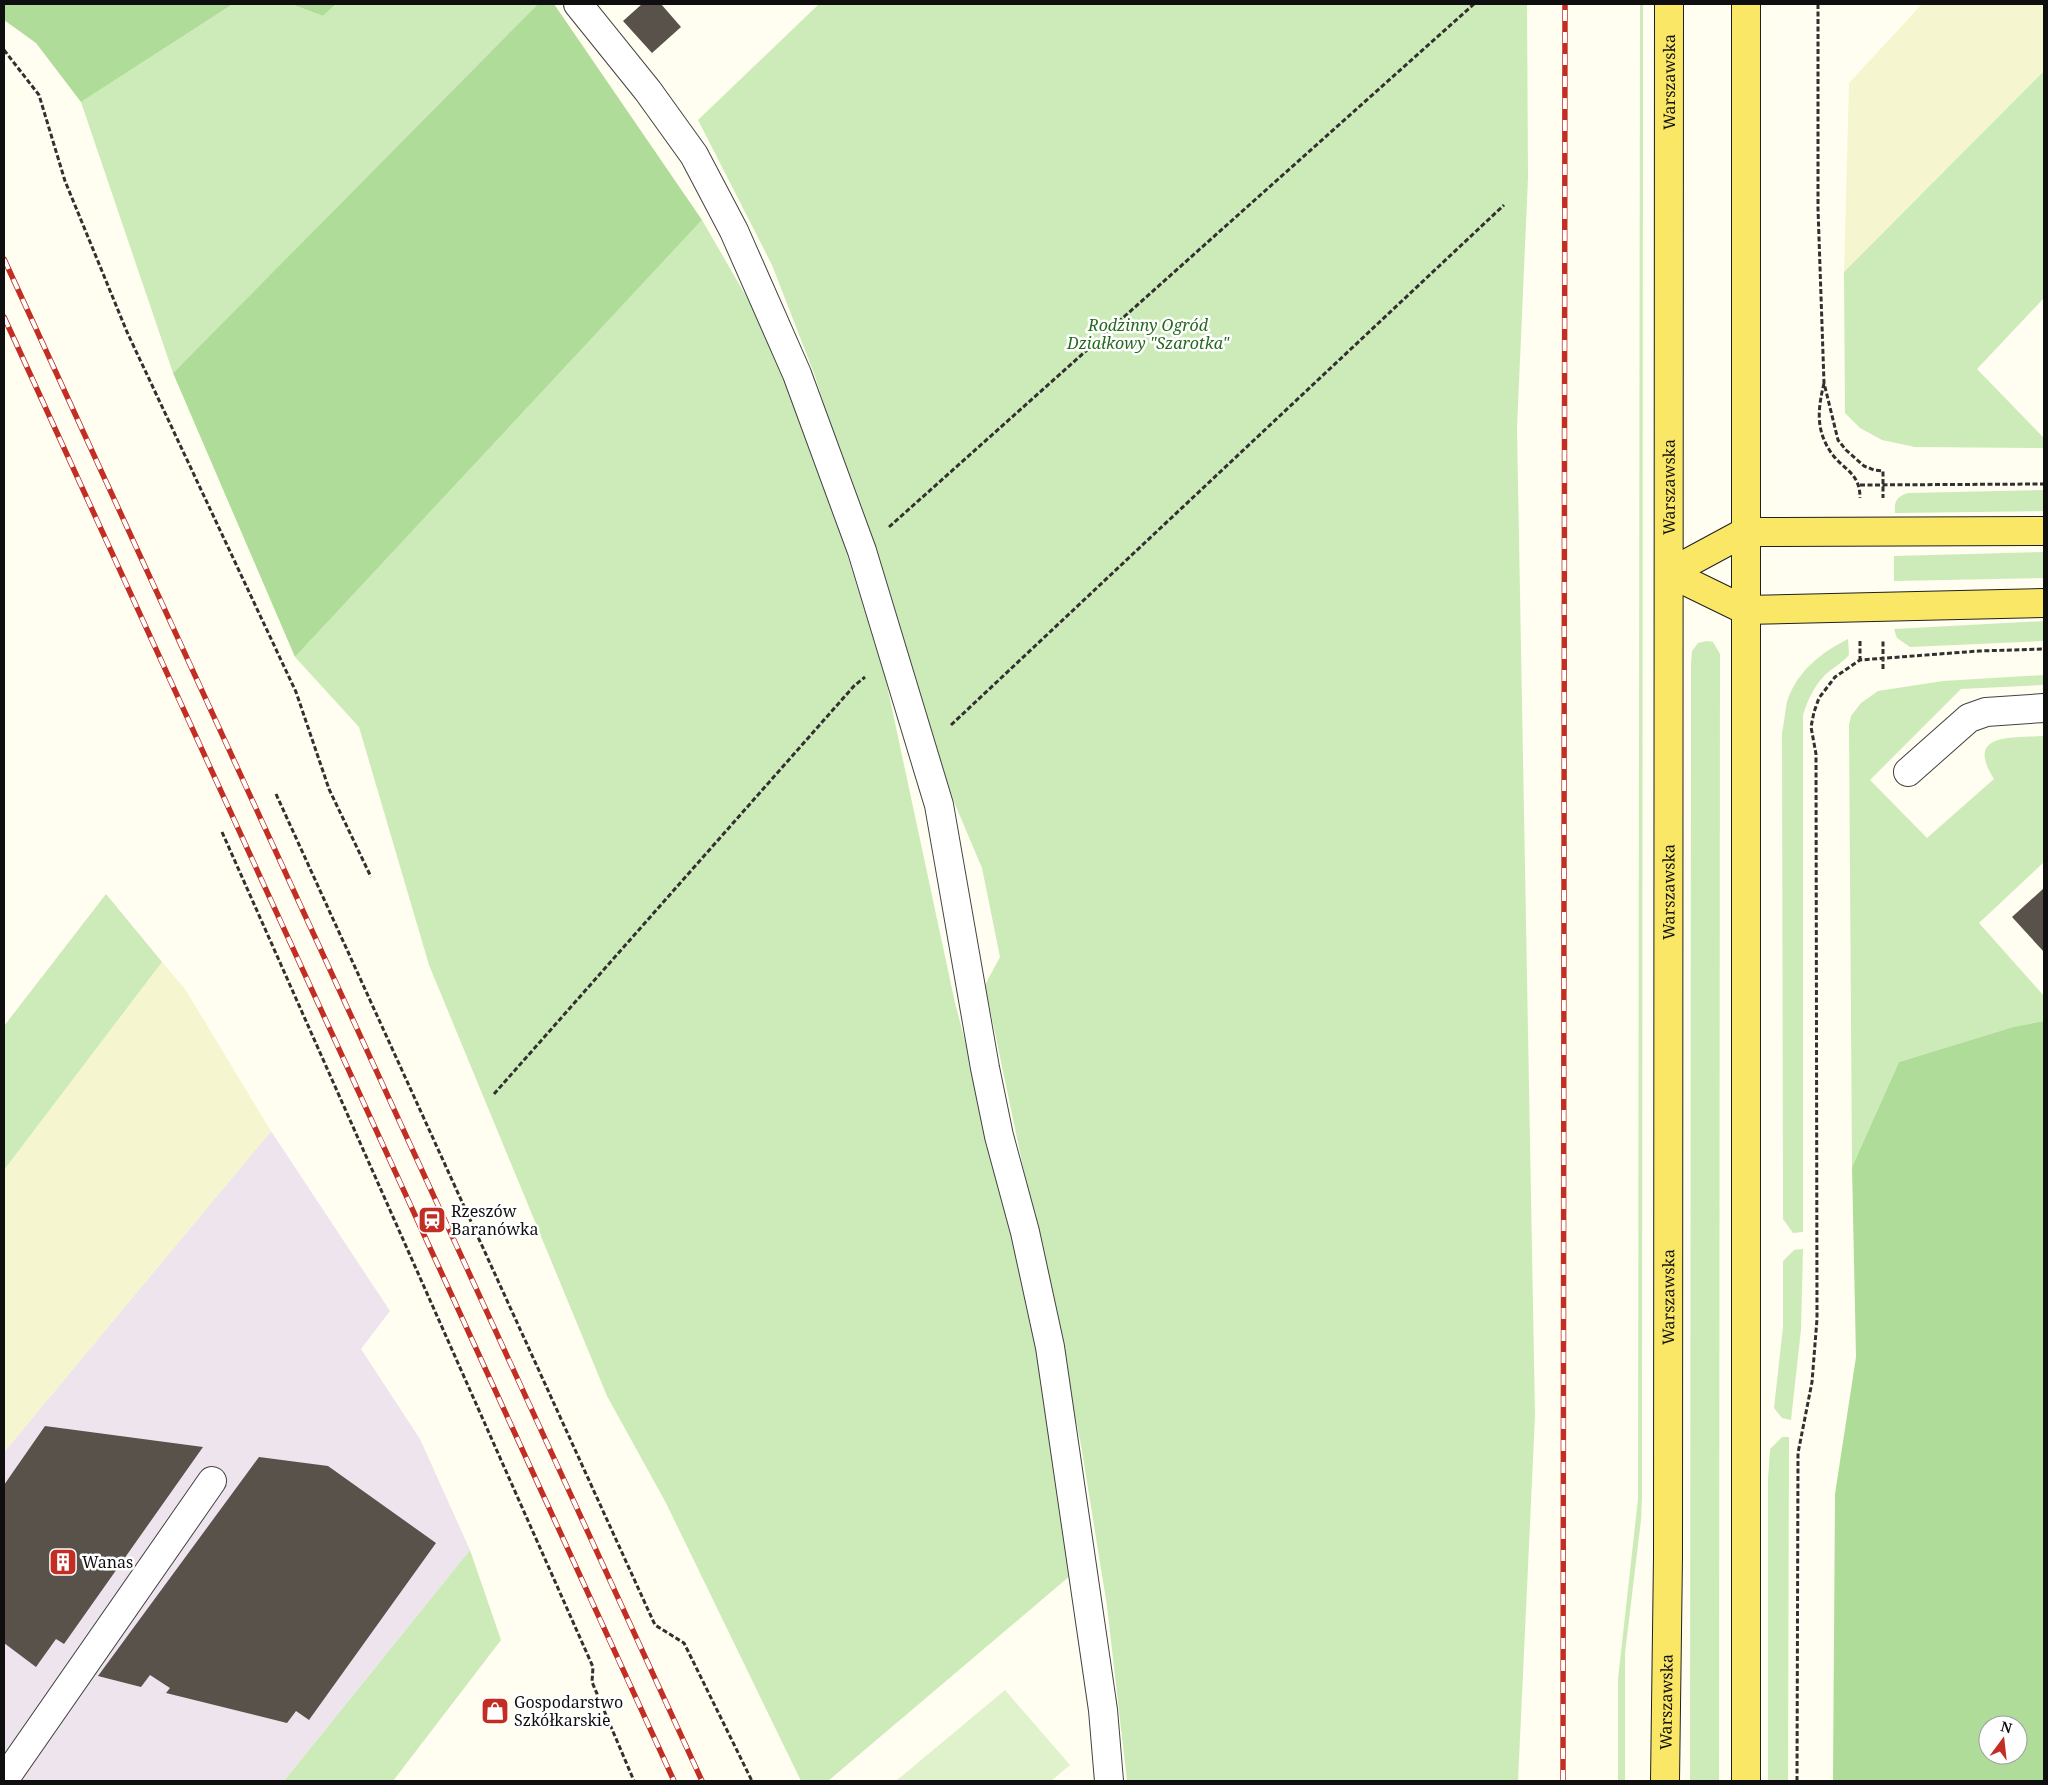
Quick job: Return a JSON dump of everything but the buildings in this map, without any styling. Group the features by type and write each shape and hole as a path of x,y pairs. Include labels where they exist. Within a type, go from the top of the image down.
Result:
{"main road":[{"name":"Warszawska","path":"1666,1781 1668,1557 1669,4"},
{"path":"1746,4 1746,1781"},
{"path":"1669,573 1745,532 2044,531"},
{"path":"1669,573 1746,610 2044,603"}],"lane":[{"path":"578,4 648,91 694,155 730,222 797,374 862,551 923,750 939,805 985,1068 999,1136 1025,1232 1050,1347 1103,1710 1109,1781"},
{"path":"1908,772 1970,718 1986,712 2044,708"},
{"path":"4,1780 212,1481"}],"path":[{"path":"862,551 1474,4"},
{"path":"1818,4 1818,210 1824,382 1838,440 1864,466 1883,471"},
{"path":"4,50 38,95 65,181 127,332 296,692 329,789 371,877"},
{"path":"923,750 1504,205"},
{"path":"1860,485 2044,484"},
{"path":"1797,1781 1798,1454 1812,1382 1817,1319 1816,754 1810,728 1819,698 1835,677 1860,660 1979,651 2044,649"},
{"path":"494,1094 854,686 894,656"},
{"path":"276,794 655,1625 684,1644 752,1781"},
{"path":"222,832 593,1667 592,1682 634,1781"}],"shaded area":[{"path":"271,1131 390,1311 361,1349 420,1439 470,1550 284,1781 4,1781 4,1452"}],"green space":[{"path":"4,4 233,4 81,102 36,43 4,20"},
{"path":"233,4 291,4 323,16 336,4 538,4 173,373 81,102"},
{"path":"291,4 336,4 323,16"},
{"path":"538,4 554,4 702,220 295,657 173,373"},
{"name":"Rodzinny Ogród Działkowy \"Szarotka\"","path":"819,4 1527,4 1528,178 1517,428 1535,1416 1518,1781 1127,1781 1107,1606 1081,1445 985,985 1000,957 982,868 938,764 815,376 772,265 698,120"},
{"path":"1640,4 1643,4 1642,1497 1625,1653 1625,1781 1618,1781 1618,1679 1638,1499"},
{"path":"1922,4 2044,4 2044,71 1844,272 1849,83"},
{"path":"2044,71 2044,298 1977,369 2044,438 2044,448 1915,447 1882,440 1860,428 1845,413 1844,272"},
{"path":"702,220 757,315 821,471 885,676 955,1003 1006,1196 1038,1339 1046,1420 1071,1575 828,1781 801,1781 666,1503 607,1396 429,965 359,727 295,657"},
{"path":"2044,490 2044,511 1895,513 1897,500 1908,493"},
{"path":"2044,552 2044,578 1894,581 1894,556"},
{"path":"2044,621 2044,641 1910,647 1897,638 1894,629"},
{"path":"1848,639 1849,655 1820,681 1811,694 1803,715 1803,1232 1793,1233 1783,1219 1782,733 1787,702 1791,691 1803,672 1829,650"},
{"path":"1713,642 1720,654 1719,1781 1690,1781 1691,663 1692,651 1698,643"},
{"path":"2044,675 2044,685 1961,689 1870,780 1927,838 1994,779 1986,764 1985,753 1988,745 2007,738 2044,736 2044,862 1979,923 2044,996 2044,1021 2013,1027 1899,1062 1852,1167 1849,725 1851,716 1861,703 1878,691 1943,681"},
{"path":"106,894 162,962 4,1170 4,1026"},
{"path":"162,962 185,989 271,1131 4,1452 4,1170"},
{"path":"2044,1021 2044,1781 1833,1781 1835,1494 1856,1357 1852,1167 1899,1062 2013,1027"},
{"path":"1803,1249 1801,1330 1791,1420 1782,1418 1774,1408 1783,1327 1783,1261 1794,1250"},
{"path":"1782,1437 1789,1437 1788,1781 1768,1781 1768,1480 1770,1449"},
{"path":"470,1550 501,1640 393,1781 284,1781"},
{"path":"1005,1690 1070,1765 1051,1781 896,1781"}],"railway":[{"path":"1563,1781 1565,4"},
{"path":"4,259 702,1781"},
{"path":"4,317 674,1781"}],"place":[{"name":"Rzeszów Baranówka","path":"432,1220"},
{"name":"Wanas","path":"63,1562"},
{"name":"Gospodarstwo Szkółkarskie","path":"495,1711"}]}
